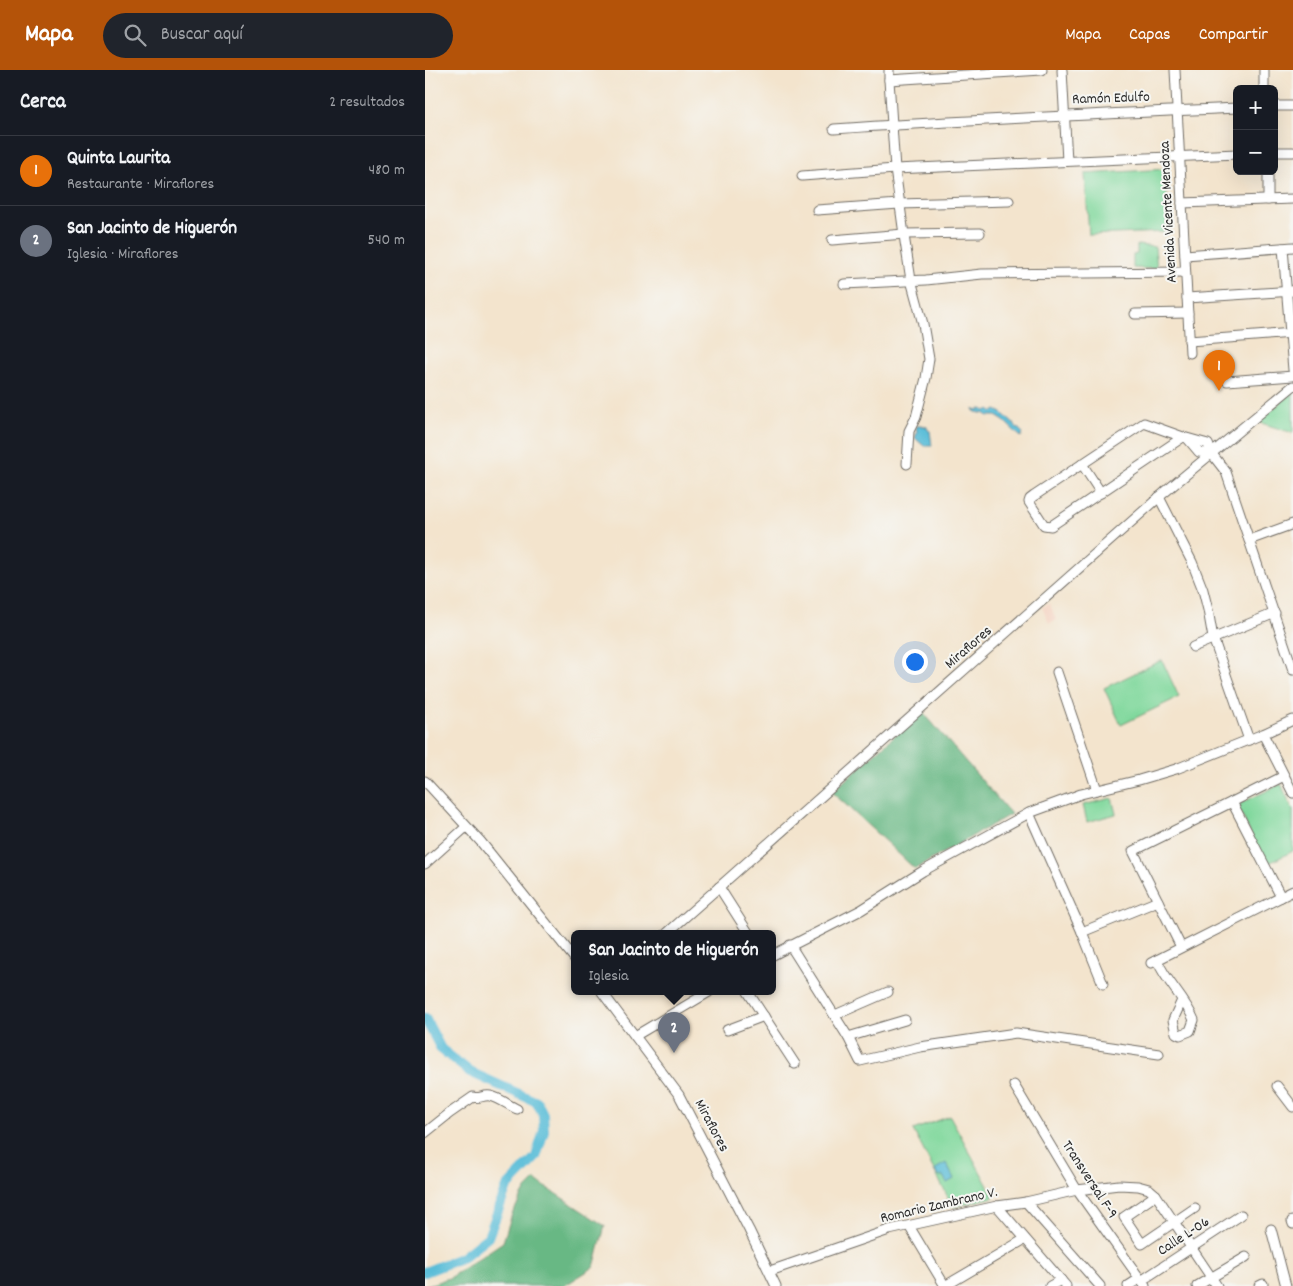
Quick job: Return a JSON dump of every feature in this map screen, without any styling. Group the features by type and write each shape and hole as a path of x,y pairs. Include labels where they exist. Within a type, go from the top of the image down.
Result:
{"street":[{"path":"889,70 895,169 903,234 929,360 926,378 909,431 907,464"},
{"path":"889,80 1042,70"},
{"path":"1062,70 1067,161"},
{"name":"Avenida Vicente Mendoza","path":"1175,70 1190,353"},
{"path":"1263,70 1265,85"},
{"path":"1278,106 1293,106"},
{"name":"Ramón Edulfo","path":"834,129 1065,115 1233,108"},
{"path":"1278,152 1293,152"},
{"path":"802,176 895,169 1233,154"},
{"path":"1268,175 1269,200"},
{"path":"1182,203 1293,199"},
{"path":"817,210 899,204 1009,201"},
{"path":"832,240 903,234 980,233"},
{"path":"1185,255 1293,247"},
{"path":"1283,248 1290,291 1293,370"},
{"path":"844,284 953,278 982,274 1185,272"},
{"path":"1187,298 1290,291"},
{"path":"1135,314 1188,313"},
{"path":"1189,341 1291,333"},
{"path":"1227,381 1293,376"},
{"name":"Miraflores","path":"671,930 1159,497 1293,386"},
{"path":"1186,438 1051,526 1045,526 1029,502 1030,499 1144,423 1208,444 1212,454 1226,472 1293,670"},
{"path":"1082,464 1101,493"},
{"path":"1159,497 1192,562 1208,610 1213,638 1249,740"},
{"path":"1249,540 1293,524"},
{"path":"1193,647 1275,613"},
{"path":"1057,672 1097,790"},
{"path":"776,953 861,910 923,871 1029,813 1069,798 1176,769 1293,720"},
{"path":"1263,734 1293,793"},
{"path":"1181,947 1133,850 1284,776"},
{"path":"425,781 466,827 571,954"},
{"path":"1232,802 1281,897"},
{"path":"1029,813 1103,984"},
{"path":"425,864 466,827"},
{"path":"719,887 746,930"},
{"path":"1183,1000 1154,961 1293,891"},
{"path":"1082,932 1158,900"},
{"path":"790,945 835,1015 860,1061 921,1047 1016,1033 1159,1054"},
{"path":"835,1015 888,992"},
{"name":"Miraflores","path":"604,995 666,1077 683,1103 770,1271 775,1286"},
{"path":"635,1036 704,995"},
{"path":"750,995 795,1064"},
{"path":"727,1030 764,1016"},
{"path":"848,1037 905,1020"},
{"name":"Transversal F-9","path":"1015,1085 1077,1190 1142,1282"},
{"path":"1277,1086 1293,1106"},
{"path":"425,1133 473,1097 477,1098 487,1095 517,1109"},
{"name":"Romario Zambrano V.","path":"770,1271 889,1230 1077,1190 1119,1185 1138,1186 1149,1189 1156,1195"},
{"path":"1195,1208 1175,1222 1143,1244 1140,1243 1124,1217 1156,1195 1175,1222 1217,1286"},
{"path":"1026,1202 1100,1286"},
{"path":"997,1206 1063,1283 1050,1286"},
{"name":"Calle L-06","path":"1128,1286 1142,1282 1241,1216"},
{"path":"909,1226 945,1286 1025,1239"},
{"path":"1271,1229 1286,1286"},
{"path":"1197,1286 1246,1257"}],"shaded area":[{"path":"1050,604 1056,620 1049,623 1042,607"}],"green space":[{"path":"1166,169 1168,232 1089,235 1085,174"},
{"path":"1137,245 1155,247 1157,269 1133,268 1133,255 1137,254"},
{"path":"1293,391 1293,433 1258,422"},
{"path":"1162,660 1179,697 1121,725 1104,688"},
{"path":"922,711 1011,814 915,869 832,792"},
{"path":"1281,784 1293,810 1293,851 1265,865 1237,805"},
{"path":"1112,798 1116,814 1087,822 1083,805"},
{"path":"950,1116 994,1197 953,1207 913,1130"},
{"path":"535,1180 605,1226 594,1267 564,1286 425,1286 449,1278 503,1242 512,1214 526,1189"}],"water":[{"path":"982,409 986,411 989,409 993,412 996,410 1002,413 1023,433 1021,437 996,416 988,416 973,410"},
{"path":"921,425 927,427 930,431 932,446 924,446 915,438 916,428"},
{"path":"946,1163 954,1179 947,1183 943,1176 938,1176 935,1171"}],"waterway":[{"path":"425,1018 441,1049 470,1072 537,1102 543,1114 544,1131 536,1157 507,1187 488,1237 463,1257 425,1272"}],"place":[{"name":"Quinta Laurita","path":"1219,391"},
{"name":"San Jacinto de Higuerón","path":"674,1053"}]}
